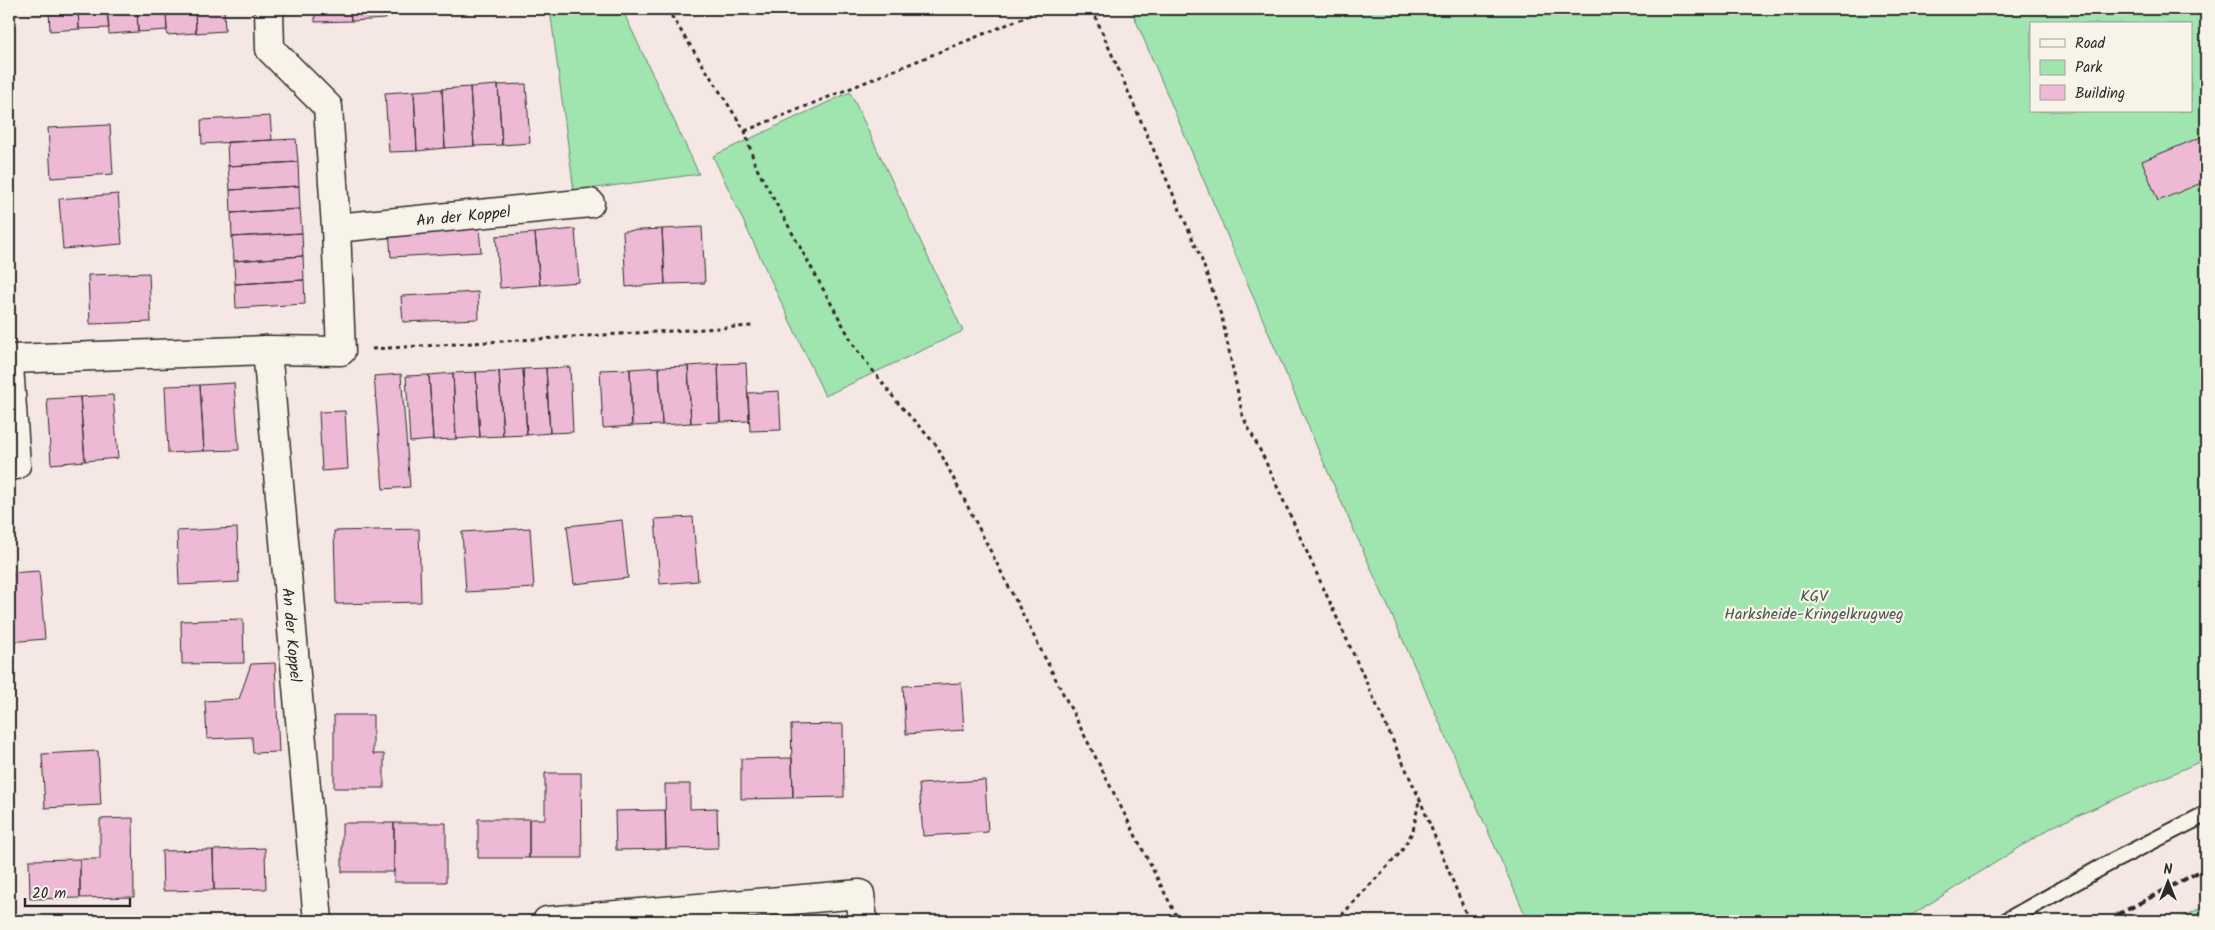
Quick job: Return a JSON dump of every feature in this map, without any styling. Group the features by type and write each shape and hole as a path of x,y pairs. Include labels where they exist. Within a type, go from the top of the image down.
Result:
{"street":[{"path":"9,359 267,350 340,351 336,228 328,108 270,49 269,9"},
{"name":"An der Koppel","path":"336,228 590,203"},
{"name":"An der Koppel","path":"267,350 318,921"},
{"path":"9,366 16,465"},
{"path":"547,921 860,894 862,921"}],"lane":[{"path":"2006,921 2111,862 2206,814"}],"path":[{"path":"667,9 745,131 755,164 856,349 898,402 937,446 1179,921"},
{"path":"745,131 1045,9"},
{"path":"1092,9 1201,258 1222,318 1242,417 1264,458 1420,800 1469,921"},
{"path":"340,351 753,326"},
{"path":"1336,921 1401,852 1413,831 1420,800"}],"green space":[{"path":"550,9 622,9 699,174 574,191"},
{"name":"KGV Harksheide-Kringelkrugweg","path":"1131,9 2206,9 2206,759 2054,826 1902,921 1528,921 1320,454"},
{"path":"850,92 963,331 825,396 713,156"},
{"path":"2206,905 2206,921 2176,921"}],"building":[{"path":"49,9 78,9 79,29 50,31"},
{"path":"78,9 107,9 109,28 79,29"},
{"path":"107,9 137,9 138,32 109,34"},
{"path":"137,9 166,9 167,30 138,32"},
{"path":"166,9 195,9 196,33 167,35"},
{"path":"195,9 224,9 225,31 196,33"},
{"path":"315,9 350,9 351,21 315,22"},
{"path":"350,9 385,9 386,19 351,21"},
{"path":"432,9 468,9 468,11 432,13"},
{"path":"468,9 504,9 504,10 468,11"},
{"path":"526,84 530,143 502,145 498,85"},
{"path":"498,85 502,145 474,146 470,87"},
{"path":"470,87 474,146 445,148 442,89"},
{"path":"442,89 445,148 417,151 414,91"},
{"path":"414,91 417,151 389,152 385,93"},
{"path":"270,116 272,140 202,144 201,120"},
{"path":"110,125 113,174 51,178 48,128"},
{"path":"2206,135 2206,181 2158,201 2142,161"},
{"path":"296,139 298,162 228,166 227,142"},
{"path":"298,162 299,186 230,190 228,166"},
{"path":"299,186 300,209 231,213 230,190"},
{"path":"118,194 122,244 63,249 59,199"},
{"path":"300,209 302,233 232,237 231,213"},
{"path":"479,226 481,252 391,257 389,230"},
{"path":"702,227 705,283 665,284 662,229"},
{"path":"575,229 579,282 540,285 535,233"},
{"path":"662,229 665,284 626,287 623,231"},
{"path":"302,233 303,256 234,261 232,237"},
{"path":"535,233 540,285 500,288 496,236"},
{"path":"303,256 304,280 235,284 234,261"},
{"path":"149,273 151,322 90,324 88,275"},
{"path":"304,280 305,304 236,308 235,284"},
{"path":"478,292 479,319 403,322 401,296"},
{"path":"746,363 749,421 720,422 718,364"},
{"path":"718,364 720,422 691,423 688,366"},
{"path":"688,366 691,423 662,425 659,367"},
{"path":"570,367 573,432 550,433 546,368"},
{"path":"659,367 662,425 632,426 630,369"},
{"path":"546,368 550,433 527,435 523,369"},
{"path":"523,369 527,435 503,436 499,371"},
{"path":"630,369 632,426 603,428 600,370"},
{"path":"499,371 503,436 480,437 476,372"},
{"path":"476,372 480,437 456,439 453,373"},
{"path":"453,373 456,439 433,440 429,375"},
{"path":"401,374 410,487 383,489 374,376"},
{"path":"429,375 433,440 410,442 406,376"},
{"path":"234,383 239,450 204,451 200,385"},
{"path":"200,385 204,451 168,453 165,386"},
{"path":"779,391 781,430 750,431 748,393"},
{"path":"113,395 118,458 85,461 80,397"},
{"path":"80,397 85,461 51,464 47,399"},
{"path":"345,411 348,469 322,471 319,412"},
{"path":"693,517 698,581 660,584 655,519"},
{"path":"622,520 628,578 574,584 567,526"},
{"path":"237,528 239,582 179,585 177,531"},
{"path":"530,528 534,588 466,592 462,532"},
{"path":"419,529 421,602 336,604 334,531"},
{"path":"39,571 45,639 9,642 9,573"},
{"path":"243,619 244,663 182,664 181,621"},
{"path":"275,663 279,752 253,753 252,737 207,739 205,701 239,699 251,664"},
{"path":"961,683 964,730 906,734 903,686"},
{"path":"334,715 373,715 373,754 384,754 384,788 334,788"},
{"path":"843,724 844,797 793,798 791,725"},
{"path":"98,751 101,805 45,808 42,754"},
{"path":"792,758 793,798 741,799 741,759"},
{"path":"545,773 581,773 582,858 529,858 529,819 545,819"},
{"path":"985,780 988,832 923,836 919,784"},
{"path":"665,784 690,784 690,809 717,808 718,848 666,849"},
{"path":"665,810 666,849 616,850 615,811"},
{"path":"133,818 134,897 80,898 80,859 100,859 100,819"},
{"path":"478,819 529,819 529,858 478,858"},
{"path":"342,823 394,823 394,872 342,872"},
{"path":"394,823 446,823 446,882 394,882"},
{"path":"265,848 266,889 214,890 213,850"},
{"path":"213,850 214,890 163,891 162,851"},
{"path":"80,859 80,898 30,899 29,860"},
{"path":"1072,915 1076,921 1061,921"}],"railway":[{"path":"2106,921 2206,868"}]}
